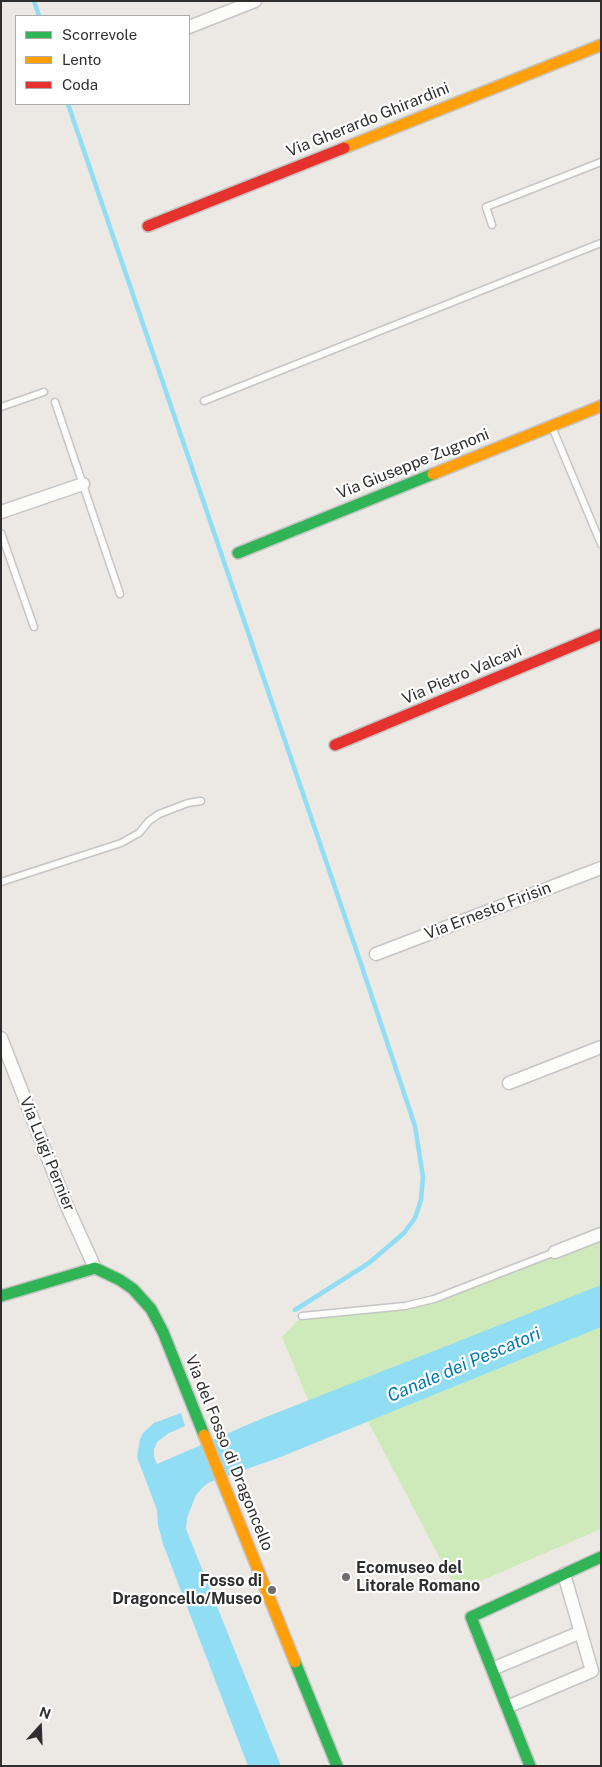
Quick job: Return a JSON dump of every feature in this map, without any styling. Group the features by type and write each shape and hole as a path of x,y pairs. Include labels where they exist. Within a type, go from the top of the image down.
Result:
{"street":[{"path":"190,27 255,1"},
{"name":"Via Gherardo Ghirardini","path":"148,226 601,45"},
{"name":"Via Giuseppe Zugnoni","path":"238,553 601,406"},
{"path":"1,512 82,484"},
{"name":"Via Pietro Valcavi","path":"335,745 601,634"},
{"name":"Via Ernesto Firisin","path":"376,954 601,868"},
{"name":"Via Luigi Pernier","path":"1,1038 66,1204 95,1268"},
{"path":"509,1083 601,1047"},
{"path":"555,1252 601,1234"},
{"path":"1,1296 95,1268"},
{"name":"Via del Fosso di Dragoncello","path":"95,1268 120,1280 133,1290 151,1309 163,1332 337,1766"},
{"path":"530,1766 471,1617 601,1557"},
{"path":"507,1708 592,1672 564,1574"},
{"path":"492,1669 580,1632"}],"lane":[{"path":"492,225 486,207 601,162"},
{"path":"204,401 601,243"},
{"path":"1,407 44,392"},
{"path":"55,402 120,594"},
{"path":"552,426 601,544"},
{"path":"1,533 34,627"},
{"path":"1,882 122,843 139,833 149,821 159,814 201,801"},
{"path":"302,1316 405,1306 434,1299 555,1252"}],"green space":[{"path":"601,1234 601,1529 457,1591 361,1408 319,1426 282,1337 302,1316 405,1306"}],"water":[{"name":"Canale dei Pescatori","path":"601,1285 601,1327 278,1458 210,1482 196,1495 187,1518 186,1529 281,1766 248,1766 163,1544 158,1525 157,1510 137,1457 143,1433 154,1423 181,1413 185,1426 169,1433 157,1442 154,1449 154,1457 157,1464 261,1419"}],"waterway":[{"path":"34,1 39,15"},
{"path":"68,105 415,1126 423,1177 421,1200 415,1218 404,1233 369,1263 295,1310"}],"traffic: fast":[{"path":"238,553 433,474"},
{"path":"1,1296 95,1268 120,1280 133,1289 151,1309 163,1332 204,1435"},
{"path":"530,1766 471,1617 601,1557"},
{"path":"295,1662 337,1766"}],"traffic: slow":[{"path":"344,148 601,45"},
{"path":"433,474 601,406"},
{"path":"204,1435 295,1662"}],"traffic: jam":[{"path":"148,226 344,148"},
{"path":"335,745 601,634"}],"place":[{"name":"Ecomuseo del Litorale Romano","path":"346,1577"},
{"name":"Fosso di Dragoncello/Museo","path":"272,1590"}]}
